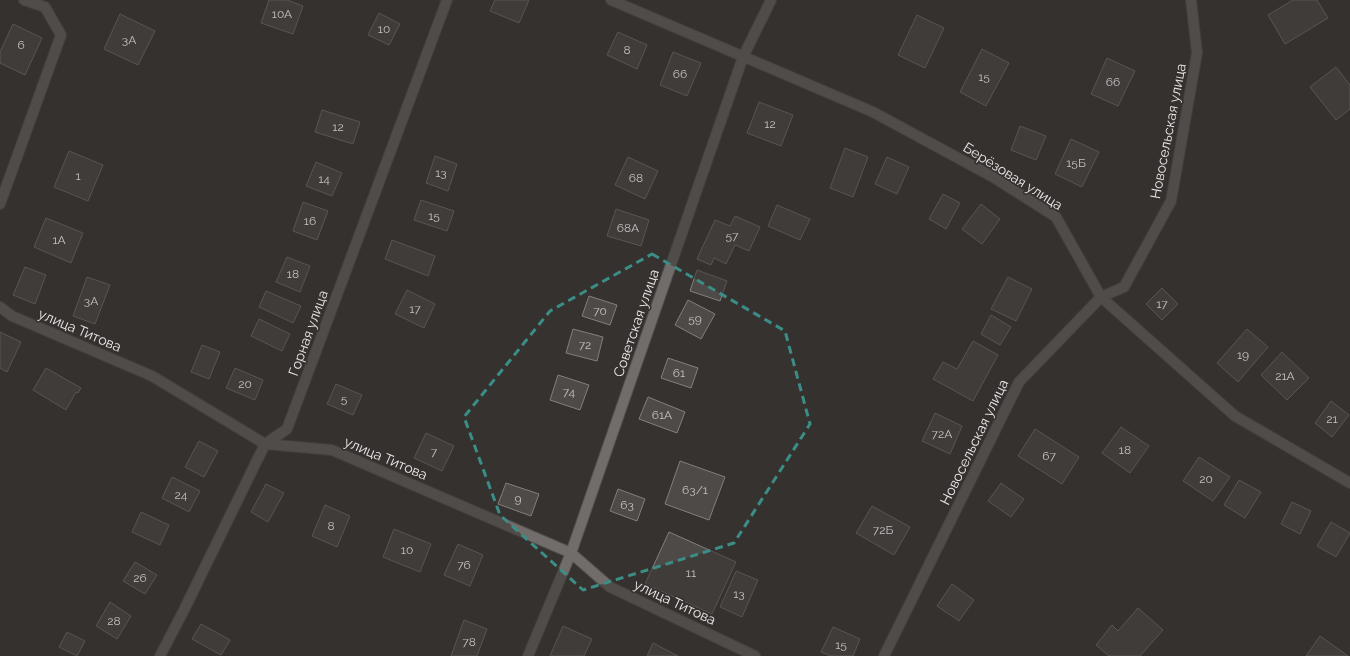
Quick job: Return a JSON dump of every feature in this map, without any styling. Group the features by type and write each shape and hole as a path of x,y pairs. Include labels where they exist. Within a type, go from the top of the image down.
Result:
{"street":[{"path":"0,204 61,35 45,7 24,0"},
{"name":"Горная улица","path":"160,656 265,444 287,429 447,0"},
{"name":"Берёзовая улица","path":"611,0 873,112 993,177 1056,217 1101,297 1235,416 1350,483"},
{"name":"Советская улица","path":"528,656 571,553 743,57 771,0"},
{"name":"Новосельская улица","path":"884,656 1019,382 1101,297 1124,287 1171,201 1197,53 1191,0"},
{"name":"улица Титова","path":"0,307 12,316 152,376 265,444 332,450 571,553 610,587 755,656"}],"highlighted area":[{"path":"652,254 785,331 810,424 734,543 583,590 500,515 464,417 550,311"}],"building":[{"path":"269,0 287,0 303,6 293,34 261,23"},
{"path":"495,0 529,0 519,23 490,11"},
{"path":"1293,0 1317,0 1328,18 1285,44 1268,15"},
{"path":"379,13 400,24 389,45 368,35"},
{"path":"120,14 155,31 138,65 104,49"},
{"path":"917,15 944,28 925,68 898,55"},
{"path":"13,24 42,38 25,75 0,63 0,52"},
{"path":"618,32 647,45 637,69 607,55"},
{"path":"982,49 1009,63 986,106 960,92"},
{"path":"673,52 701,63 687,96 660,85"},
{"path":"1107,58 1135,71 1118,106 1091,94"},
{"path":"1336,67 1350,85 1350,109 1336,120 1310,87"},
{"path":"759,102 793,115 781,146 747,133"},
{"path":"322,110 360,122 353,144 315,132"},
{"path":"1020,126 1046,136 1036,160 1011,150"},
{"path":"1071,139 1099,152 1082,187 1055,174"},
{"path":"845,148 868,157 853,197 830,188"},
{"path":"69,151 103,165 88,201 54,187"},
{"path":"435,156 457,164 448,191 426,183"},
{"path":"628,157 658,171 645,199 615,185"},
{"path":"887,157 909,167 897,194 875,184"},
{"path":"316,162 342,173 332,196 306,186"},
{"path":"943,194 960,203 946,229 929,219"},
{"path":"421,200 454,211 447,231 414,220"},
{"path":"303,202 328,211 317,240 293,231"},
{"path":"981,204 1000,219 982,244 962,229"},
{"path":"777,205 810,219 800,240 768,226"},
{"path":"616,209 649,220 641,246 607,236"},
{"path":"735,216 760,227 749,251 735,245 726,264 714,258 711,265 697,259 715,220 730,226"},
{"path":"46,218 83,233 71,263 34,247"},
{"path":"392,240 435,256 428,276 385,259"},
{"path":"287,257 310,266 300,292 276,282"},
{"path":"25,267 46,275 35,304 13,295"},
{"path":"697,270 727,281 720,301 690,291"},
{"path":"87,277 110,285 95,324 73,316"},
{"path":"1008,277 1032,289 1016,321 991,309"},
{"path":"1162,288 1178,304 1162,320 1146,304"},
{"path":"407,290 435,304 424,328 395,314"},
{"path":"266,291 301,306 293,323 259,307"},
{"path":"589,296 617,305 610,325 582,316"},
{"path":"688,300 715,314 701,339 675,325"},
{"path":"991,315 1011,327 1000,345 981,334"},
{"path":"259,319 290,334 282,351 251,336"},
{"path":"573,329 603,337 597,361 566,353"},
{"path":"1247,329 1268,347 1238,382 1217,363"},
{"path":"0,332 21,342 7,372 0,368"},
{"path":"973,341 998,355 973,401 933,379 943,362 957,369"},
{"path":"202,345 220,352 209,379 191,372"},
{"path":"1282,352 1309,378 1287,400 1261,375"},
{"path":"668,358 698,368 691,388 661,378"},
{"path":"46,368 81,388 78,393 76,392 66,410 33,390"},
{"path":"235,368 263,380 255,400 226,388"},
{"path":"558,375 589,385 580,410 550,400"},
{"path":"336,384 362,395 353,415 327,404"},
{"path":"648,397 685,412 677,433 639,419"},
{"path":"1331,401 1349,415 1332,437 1315,423"},
{"path":"935,413 962,426 950,454 922,441"},
{"path":"1121,427 1149,446 1130,473 1102,453"},
{"path":"1035,429 1079,457 1062,484 1018,456"},
{"path":"426,433 454,446 442,471 414,458"},
{"path":"199,441 218,451 204,477 185,467"},
{"path":"1199,457 1230,477 1213,501 1183,481"},
{"path":"680,461 725,477 709,520 665,504"},
{"path":"172,477 200,491 189,512 162,498"},
{"path":"1239,480 1261,492 1245,518 1224,505"},
{"path":"506,483 539,494 531,516 498,504"},
{"path":"1001,483 1024,499 1011,517 988,501"},
{"path":"266,484 284,493 268,522 251,512"},
{"path":"618,489 645,499 637,521 610,511"},
{"path":"1292,502 1311,511 1300,534 1281,524"},
{"path":"325,505 350,516 337,547 312,536"},
{"path":"872,506 910,527 894,555 856,533"},
{"path":"141,512 169,525 160,545 132,532"},
{"path":"1331,522 1350,533 1336,557 1317,546"},
{"path":"394,529 431,544 420,572 383,557"},
{"path":"669,532 736,562 712,614 645,584"},
{"path":"458,544 483,555 470,586 444,575"},
{"path":"135,562 157,575 145,594 123,581"},
{"path":"736,571 758,580 742,617 720,607"},
{"path":"952,584 974,600 959,621 937,606"},
{"path":"110,602 131,616 117,639 96,626"},
{"path":"1138,608 1163,630 1140,656 1109,656 1096,645 1112,625 1118,631"},
{"path":"464,620 487,629 477,656 451,656"},
{"path":"201,624 230,640 221,655 192,639"},
{"path":"563,626 592,639 584,656 550,656"},
{"path":"833,627 860,639 853,656 831,656 821,652"},
{"path":"67,632 85,641 77,656 59,647"},
{"path":"1320,636 1348,656 1306,656"},
{"path":"653,643 678,656 647,656"}]}
